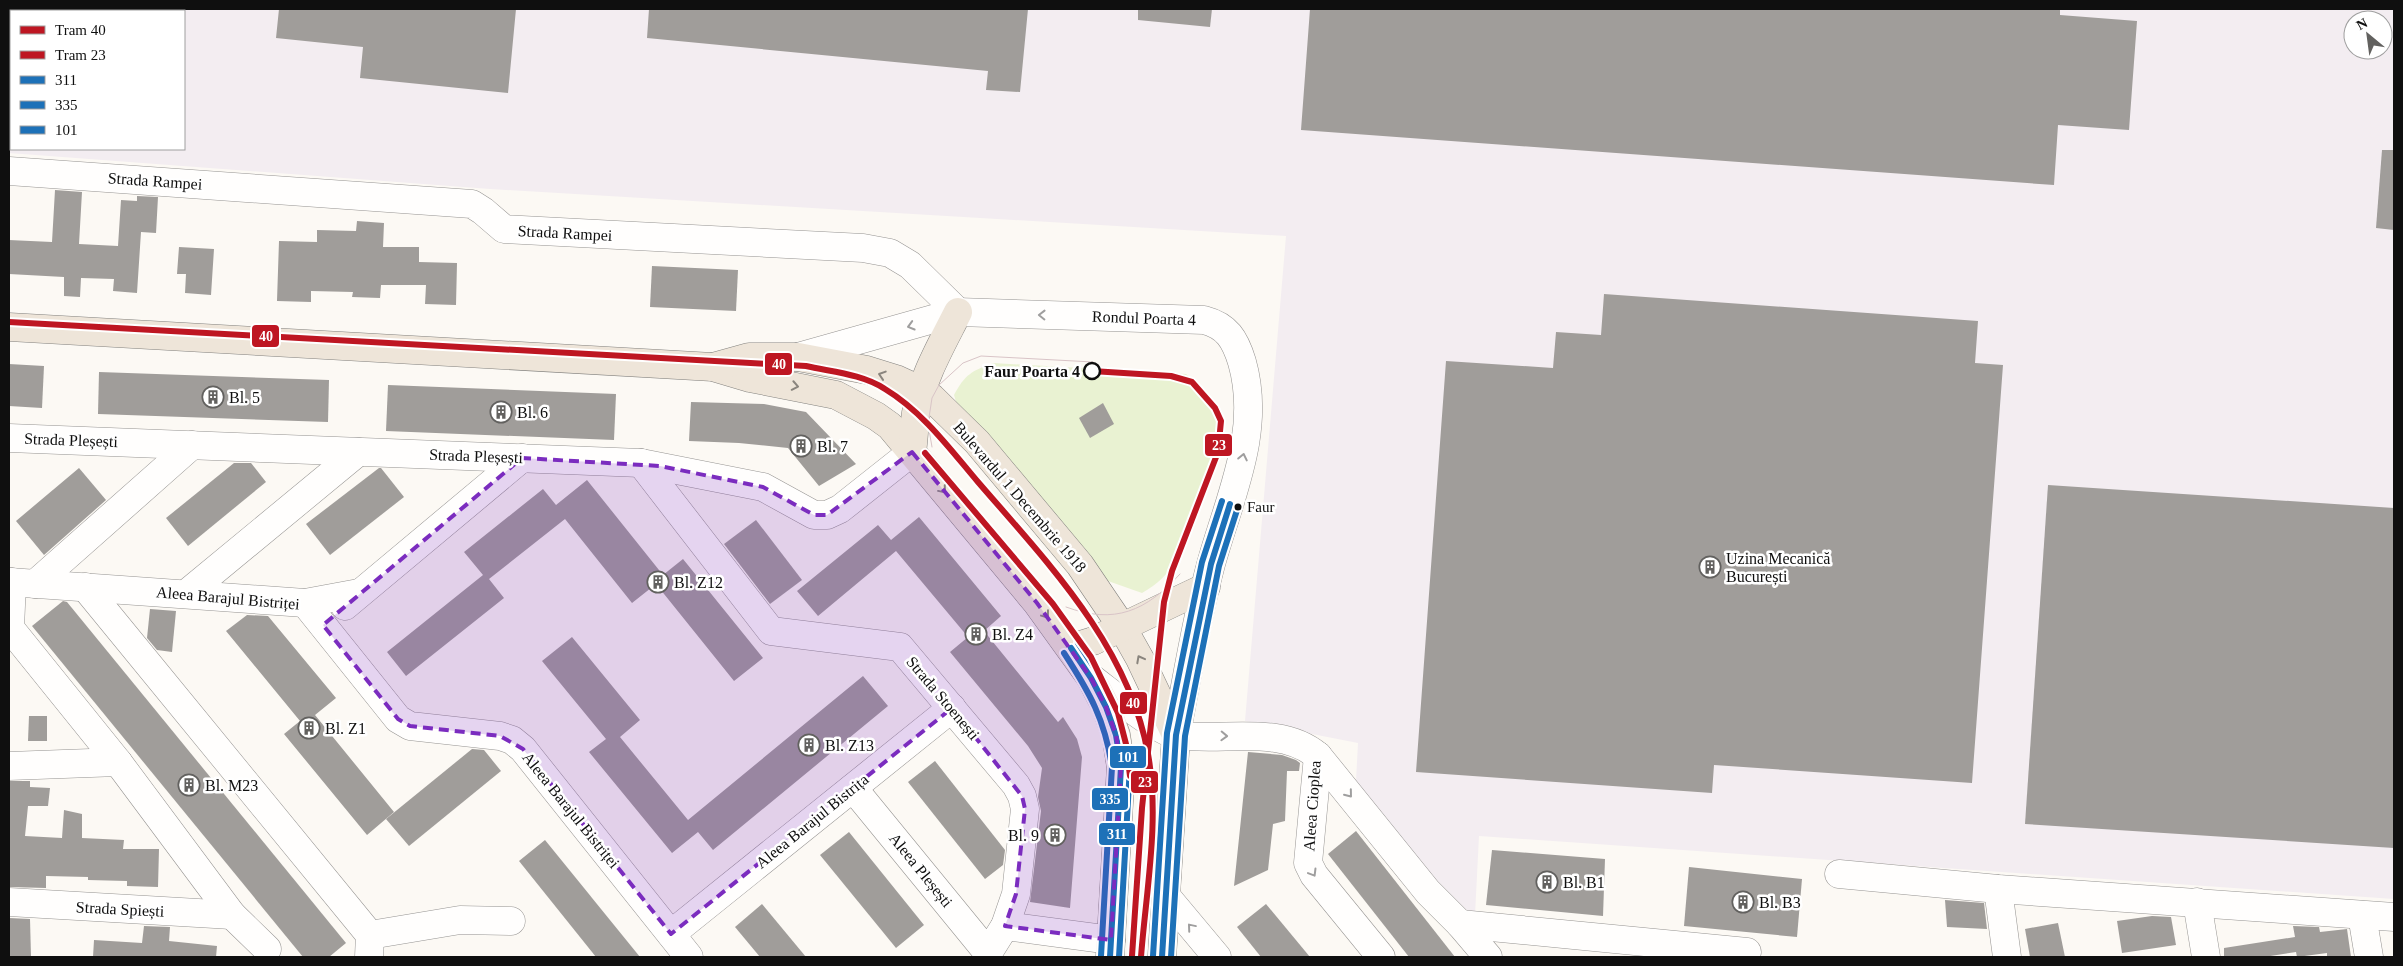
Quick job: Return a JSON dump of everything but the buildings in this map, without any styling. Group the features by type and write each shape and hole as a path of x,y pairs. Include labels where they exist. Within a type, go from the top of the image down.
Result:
{"main road":[{"path":"912,452 916,413 922,391 936,356 958,312"},
{"name":"Bulevardul 1 Decembrie 1918","path":"9,327 713,367 750,378 836,395 876,416 890,426 1037,603 1091,678 1106,707 1116,735 1121,767 1111,949"},
{"name":"Bulevardul 1 Decembrie 1918","path":"713,367 749,357 798,357 867,370 896,379 922,391 932,398 977,442 1080,565 1122,627 1140,659 1176,735 1162,957"},
{"path":"1071,648 1093,641 1206,587"}],"street":[{"name":"Strada Rampei","path":"9,171 472,204 504,229 863,248 890,253 910,265 958,312"},
{"name":"Rondul Poarta 4","path":"798,357 958,312 1204,320 1223,327 1235,344 1245,373 1248,419 1243,459 1206,587 1176,735"},
{"name":"Strada Pleșești","path":"9,438 641,463 763,487 814,515 827,515 840,509 912,452"},
{"path":"192,445 19,583 10,628 118,762 232,915 267,949"},
{"path":"186,594 358,452"},
{"path":"323,625 522,458"},
{"name":"Strada Stoenești","path":"641,463 771,631 900,647 952,708 1022,796 1025,809 1016,894 1005,926 988,953"},
{"name":"Aleea Barajul Bistriței","path":"19,583 305,603 398,719 410,726 500,736 512,740 523,749 689,957"},
{"path":"85,587 370,946 460,920 511,920"},
{"path":"305,603 359,593"},
{"name":"Aleea Cioplea","path":"1091,678 1144,717 1176,735 1279,738 1306,746 1318,756 1308,863 1314,875 1381,957"},
{"name":"Aleea Barajul Bistrița","path":"671,934 952,708"},
{"path":"1318,756 1416,877 1488,957"},
{"path":"9,766 118,762"},
{"name":"Aleea Pleșești","path":"853,788 988,953"},
{"path":"1839,874 1998,888 2394,917"},
{"path":"1998,888 2007,957"},
{"path":"1166,896 1217,957"},
{"name":"Strada Spiești","path":"9,902 232,915"},
{"path":"2197,902 2206,957"},
{"path":"2362,915 2369,957"},
{"path":"1460,924 1747,952"},
{"path":"1005,926 1111,949"}],"highlighted area":[{"path":"912,452 1037,603 1091,678 1106,707 1116,735 1121,767 1111,940 1005,926 1016,894 1025,809 1022,796 952,708 671,934 523,749 500,736 410,726 398,719 323,625 522,458 660,466 763,487 814,515 827,515"}],"shaded area":[{"path":"9,9 2394,9 2394,899 1479,836 1475,915 1462,913 1356,781 1358,743 1245,721 1286,236 490,189 9,153"}],"green space":[{"path":"993,363 1186,374 1209,396 1221,423 1223,445 1177,559 1166,574 1153,586 1142,593 1108,581 957,405 954,395 962,382 974,371"}],"tram line":[{"name":"40","path":"9,322 806,366 847,374 867,380 885,389 899,398 924,420 1031,543 1082,608 1104,642 1123,677 1138,715 1148,754 1153,804 1151,856 1141,957"},
{"path":"932,447 928,424 932,398 939,385 963,363 981,356 1093,362"},
{"name":"23","path":"1092,371 1171,376 1192,382 1215,408 1221,421 1218,452 1172,571 1164,602 1142,808 1132,956"},
{"name":"23","path":"925,453 1053,604 1091,657 1118,713 1126,744 1130,776"},
{"path":"1066,607 1100,615 1129,611 1155,597 1180,574"}],"transit line":[{"name":"101","path":"1153,956 1167,733 1202,562 1222,501"},
{"name":"311","path":"1162,957 1176,735 1211,564 1230,504"},
{"name":"335","path":"1171,957 1185,736 1219,566 1238,507"},
{"name":"101","path":"1078,643 1098,673 1114,704 1124,733 1130,766 1119,957"},
{"name":"311","path":"1071,648 1091,678 1106,707 1116,735 1121,767 1110,957"},
{"name":"335","path":"1064,653 1089,694 1101,721 1112,767 1101,956"}],"place":[{"name":"Faur Poarta 4","path":"1092,371"},
{"name":"Bl. 5","path":"213,397"},
{"name":"Bl. 6","path":"501,412"},
{"name":"Bl. 7","path":"801,446"},
{"name":"Faur","path":"1238,507"},
{"name":"Uzina Mecanică București","path":"1710,567"},
{"name":"Bl. Z12","path":"658,582"},
{"name":"Bl. Z4","path":"976,634"},
{"name":"Bl. Z1","path":"309,728"},
{"name":"Bl. Z13","path":"809,745"},
{"name":"Bl. M23","path":"189,785"},
{"name":"Bl. 9","path":"1055,835"},
{"name":"Bl. B1","path":"1547,882"},
{"name":"Bl. B3","path":"1743,902"}]}
